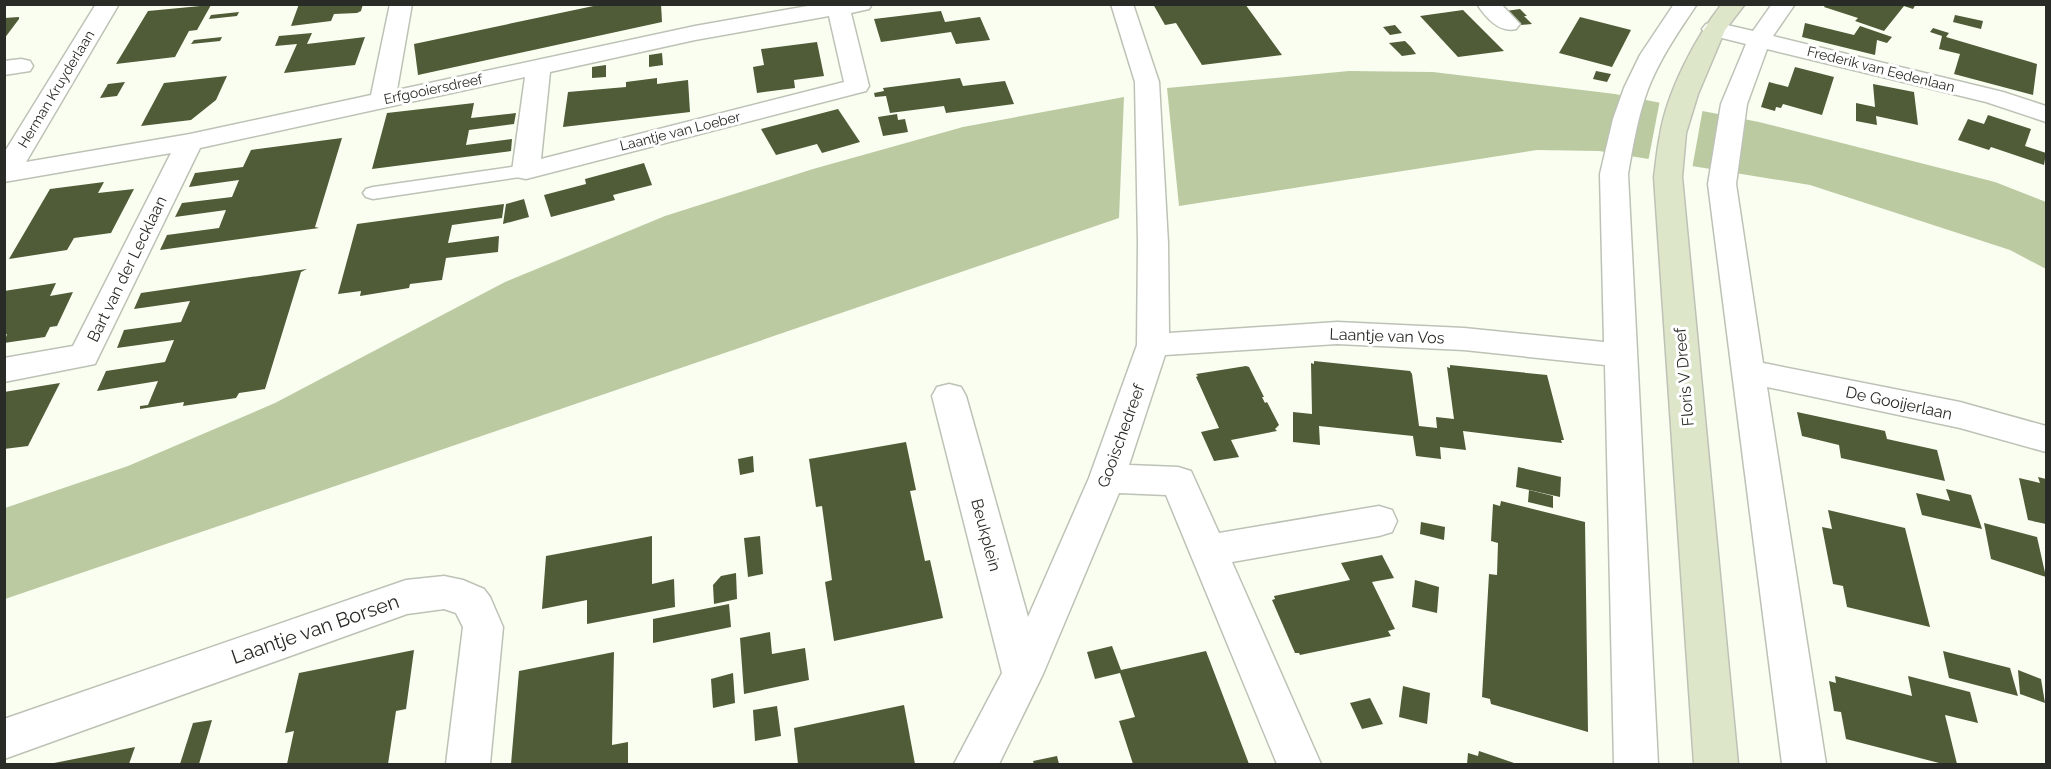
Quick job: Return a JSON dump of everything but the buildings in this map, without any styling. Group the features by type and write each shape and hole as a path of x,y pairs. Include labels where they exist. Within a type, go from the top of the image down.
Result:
{"street":[{"name":"Herman Kruyderlaan","path":"5,174 108,4"},
{"path":"383,100 401,4"},
{"name":"Gooischedreef","path":"976,765 1023,674 1107,478 1153,345 1153,243 1147,82 1122,4"},
{"path":"1488,4 1508,24"},
{"path":"1636,765 1621,355 1614,231 1614,174 1636,88 1661,39 1686,4"},
{"name":"Floris V Dreef","path":"1716,765 1668,177 1673,133 1685,94 1714,29 1734,4"},
{"path":"1784,4 1759,40 1734,104 1722,184 1804,765"},
{"name":"Erfgooiersdreef","path":"5,174 190,142 538,67 693,22 849,6"},
{"name":"Laantje van Loeber","path":"526,171 857,86 849,6"},
{"name":"Frederik van Eedenlaan","path":"1714,29 1995,97 2046,114"},
{"path":"526,171 538,67"},
{"name":"Bart van der Lecklaan","path":"4,370 84,356 190,142"},
{"name":"Laantje van Vos","path":"1153,345 1221,339 1348,334 1464,339 1621,355"},
{"name":"De Gooijerlaan","path":"1750,372 1960,415 2046,439"},
{"name":"Beukplein","path":"949,396 1023,674"},
{"path":"1107,478 1179,481 1299,765"},
{"path":"1208,551 1379,521"},
{"name":"Laantje van Borsen","path":"4,739 406,597 430,591 456,594 475,607 483,627 468,765"}],"lane":[{"path":"373,193 526,171"}],"shaded area":[{"path":"1349,71 1433,72 1615,94 1759,122 1995,182 2046,202 2046,269 2010,250 1810,185 1599,151 1537,150 1179,206 1167,88"},
{"path":"1124,97 1119,218 5,599 5,508 128,466 275,403 505,282 665,216 813,169 963,127"}],"pier":[{"path":"1660,100 1703,108 1692,169 1648,162"}]}
